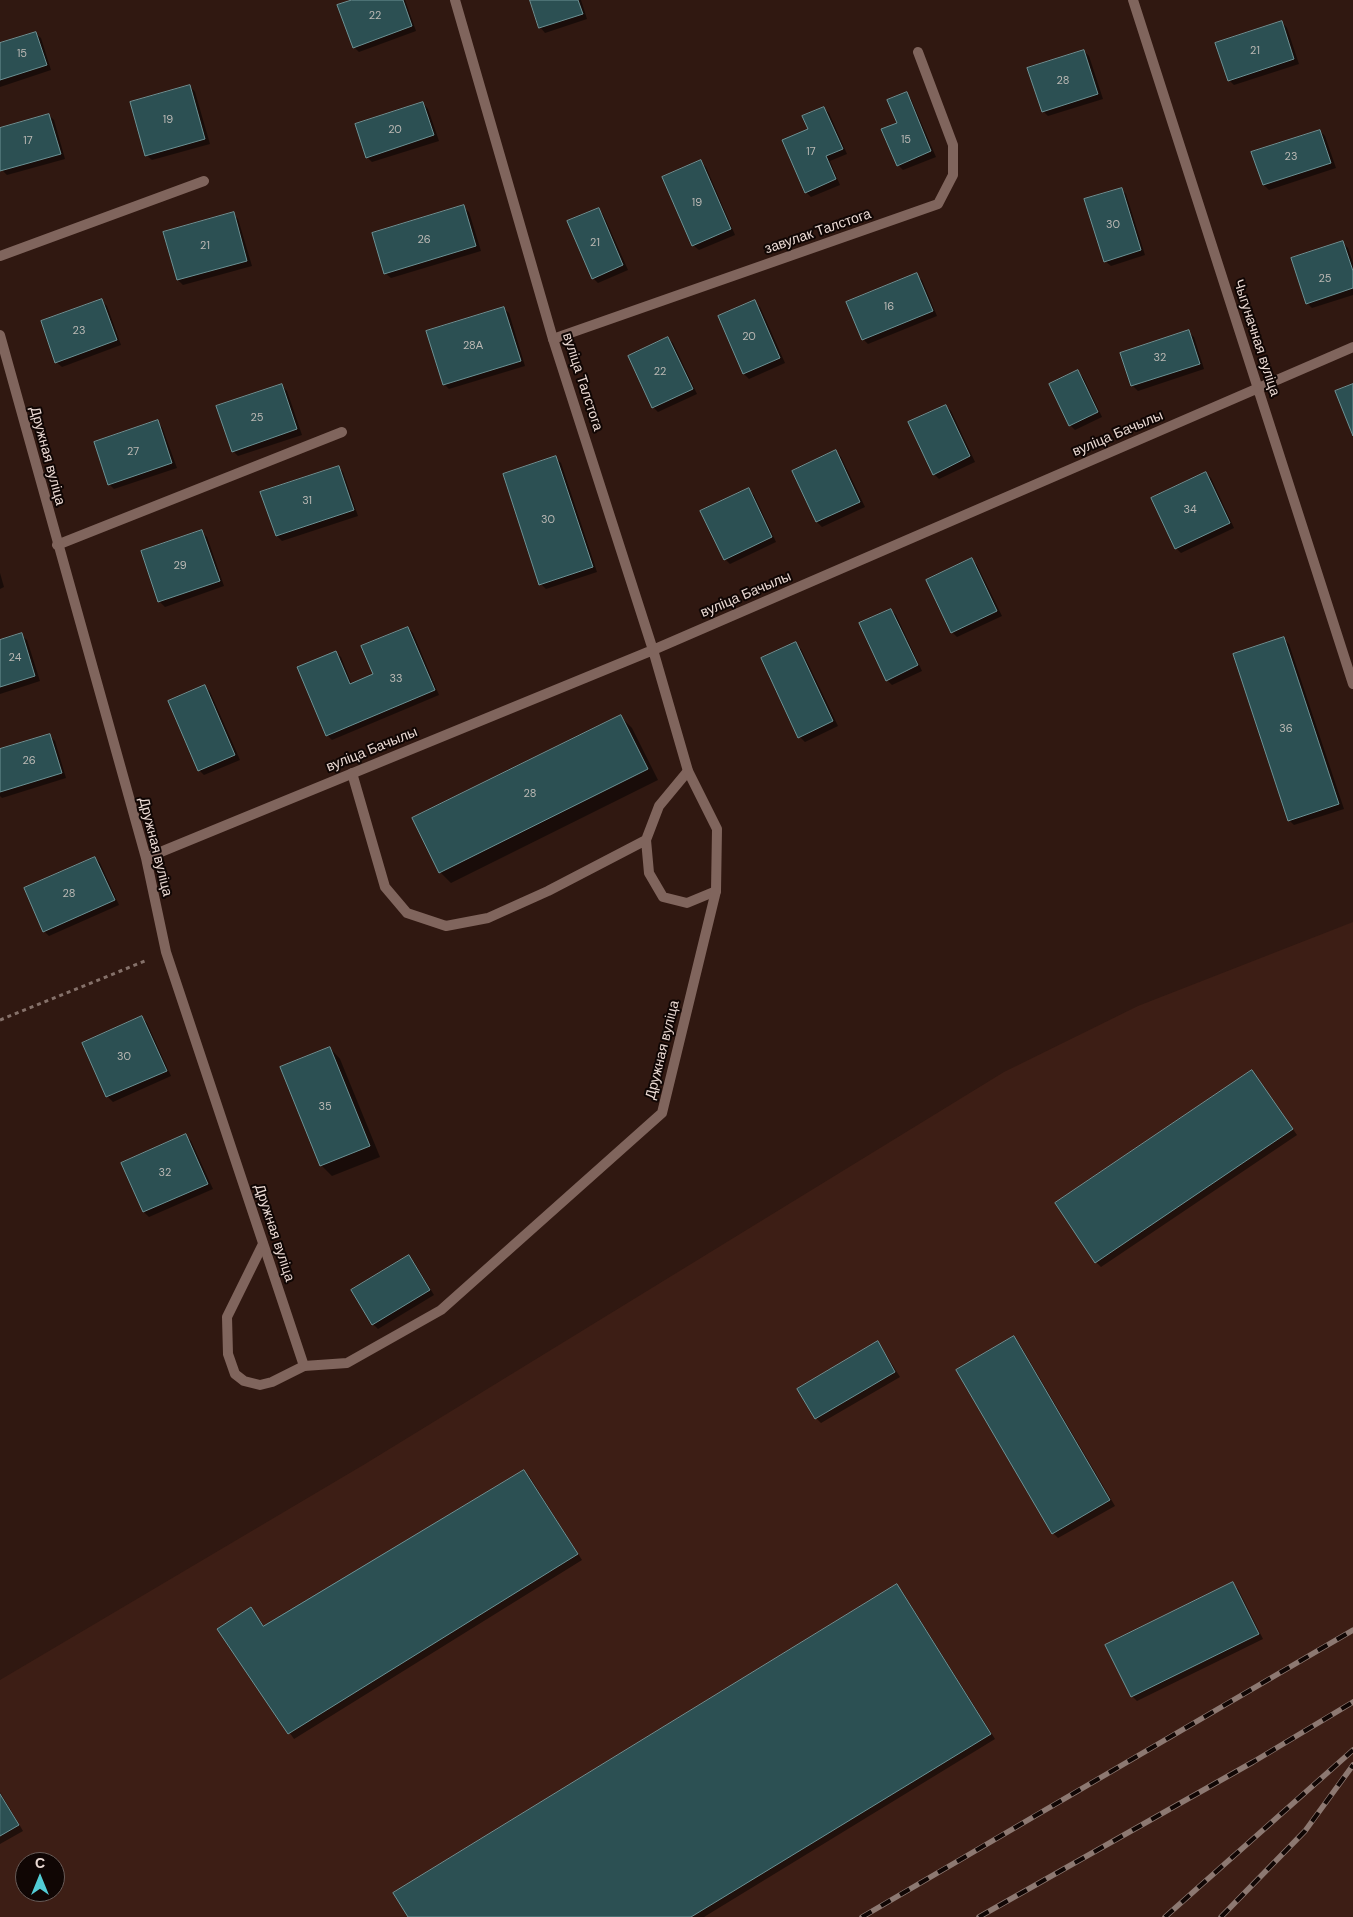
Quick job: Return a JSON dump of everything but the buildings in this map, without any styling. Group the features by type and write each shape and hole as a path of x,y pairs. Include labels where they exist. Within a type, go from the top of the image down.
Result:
{"street":[{"name":"вуліца Талстога","path":"455,0 553,338 652,650 688,771"},
{"name":"Чыгуначная вуліца","path":"1133,0 1353,684"},
{"name":"завулак Талстога","path":"553,338 938,204 953,175 953,145 918,52"},
{"path":"0,256 204,181"},
{"name":"Дружная вуліца","path":"0,335 146,858 166,952 304,1366 347,1363 442,1310 662,1113 716,891 717,829 688,771"},
{"name":"вуліца Бачылы","path":"146,858 652,650 1353,347"},
{"path":"58,545 342,432"},
{"path":"688,771 659,806 646,840 649,873 663,897 687,902 716,891"},
{"path":"352,773 385,887 407,913 446,926 488,918 548,891 646,840"},
{"path":"263,1244 227,1317 228,1354 235,1374 244,1382 260,1385 272,1382 304,1366"}],"path":[{"path":"0,1020 166,952"}],"shaded area":[{"path":"1353,922 1353,1917 0,1917 0,1680 365,1464 1004,1072 1138,1006"}],"railway":[{"path":"862,1917 1353,1630"},
{"path":"979,1917 1253,1762 1353,1702"},
{"path":"1165,1917 1353,1750"},
{"path":"1221,1917 1305,1831 1353,1765"}]}
